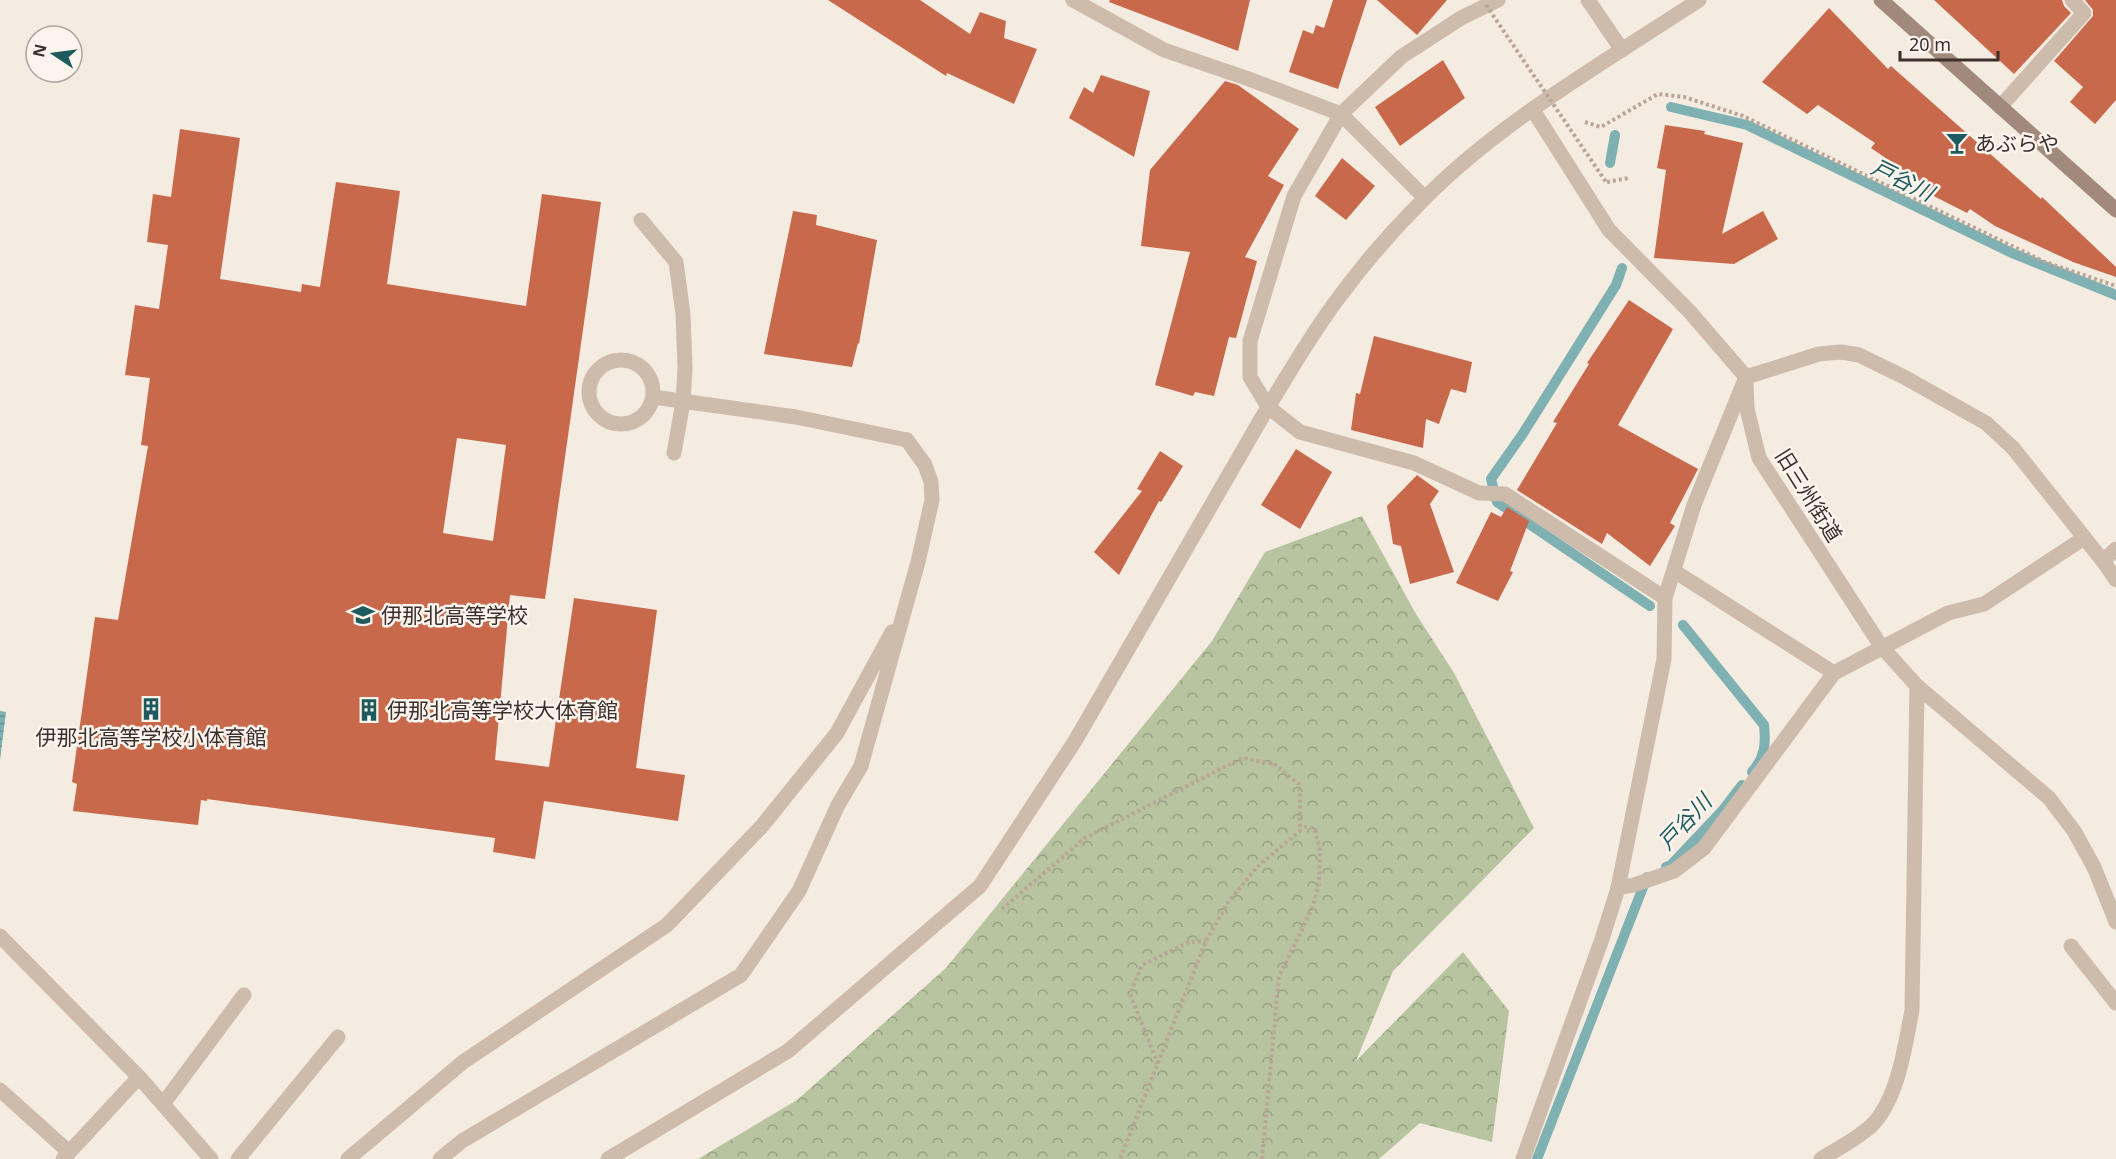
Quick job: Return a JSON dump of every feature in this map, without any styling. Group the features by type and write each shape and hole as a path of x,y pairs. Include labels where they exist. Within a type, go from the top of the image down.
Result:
{"main road":[{"path":"1881,0 2116,210"}],"street":[{"path":"1074,0 1164,50 1341,114 1425,198"},
{"path":"1588,0 1622,50"},
{"path":"608,1159 788,1051 980,886 1075,741 1268,407 1339,297 1379,247 1425,198 1473,155 1533,110 1699,0"},
{"path":"2000,107 2084,14 2072,0"},
{"path":"1492,3 1461,18 1401,57 1341,114 1294,196 1250,341 1250,377 1268,407 1300,432 1414,463 1479,493 1505,494 1665,598"},
{"path":"1533,110 1609,230 1690,312 1746,377"},
{"path":"641,220 676,262 683,314 685,368 683,402 674,453"},
{"path":"1746,377 1819,354 1841,352 1859,355 1904,376 1986,423 2013,448 2116,580"},
{"path":"625,360 635,363 650,377 653,397 650,407 634,422 612,423 595,411 589,390 597,371 605,364 625,360"},
{"path":"1522,1159 1602,939 1618,888 1664,659 1665,598 1694,505 1746,377"},
{"name":"旧三州街道","path":"1746,377 1747,409 1759,458 1881,646 1917,686 2049,798 2074,831 2094,867 2116,922"},
{"path":"440,1159 462,1142 741,975 799,891 838,805 861,766 905,609 932,500 931,482 925,465 907,440 795,417 653,397"},
{"path":"1618,888 1674,871 1704,849 1834,673 1881,646 1948,613 1984,603 2084,538"},
{"path":"2103,561 2116,549"},
{"path":"1674,571 1834,673"},
{"path":"348,1159 463,1062 667,925 762,826 837,733 905,609"},
{"path":"1821,1159 1870,1127 1885,1109 1902,1062 1912,1010 1917,686"},
{"path":"0,936 139,1077 211,1159"},
{"path":"2072,946 2116,1003"},
{"path":"163,1104 244,995"},
{"path":"238,1159 338,1037"},
{"path":"0,1090 66,1155 139,1077"}],"path":[{"path":"1492,3 1606,182 1629,178"},
{"path":"1585,122 1601,127 1658,94 1684,97 1743,116 2045,262 2116,286"},
{"path":"1002,909 1085,838 1242,758 1275,764 1300,785 1300,831 1257,867 1229,901 1206,941 1120,1159"},
{"path":"1262,1159 1279,977 1312,908 1319,884 1320,849 1314,828 1300,826"},
{"path":"1158,1064 1130,994 1142,965 1189,942 1206,941"}],"green space":[{"path":"1362,516 1416,614 1454,673 1534,828 1393,971 1356,1061 1463,952 1509,1011 1492,1142 1420,1123 1379,1159 698,1159 797,1100 946,968 1212,641 1265,552"}],"water":[{"path":"0,711 6,712 0,760"}],"building":[{"path":"828,0 920,0 970,34 980,12 1006,21 1004,38 1037,49 1014,104 947,73 946,76"},
{"path":"1110,0 1250,0 1238,51 1109,2"},
{"path":"1333,0 1367,0 1338,89 1289,72 1303,30 1313,34 1316,25 1324,28"},
{"path":"1377,0 1447,0 1417,35"},
{"path":"1934,0 2062,0 2071,13 2014,74"},
{"path":"2085,0 2116,0 2116,100 2095,124 2070,102 2083,87 2054,61 2093,16 2093,10"},
{"path":"1829,8 1888,69 1891,66 2041,199 2042,197 2116,267 2116,277 2073,262 1995,226 1970,209 1967,213 1916,187 1921,182 1871,148 1875,143 1818,105 1807,114 1762,82"},
{"path":"1443,60 1465,98 1400,146 1375,107"},
{"path":"1101,75 1150,91 1134,157 1069,118 1084,87 1093,93"},
{"path":"1225,81 1238,85 1299,129 1268,176 1284,185 1245,257 1257,261 1236,338 1229,337 1214,396 1195,392 1193,396 1155,385 1190,252 1141,246 1150,170"},
{"path":"1665,125 1705,131 1704,134 1743,143 1722,234 1763,211 1778,239 1734,264 1654,258 1666,170 1657,168"},
{"path":"180,129 240,138 220,279 301,292 302,284 320,287 336,182 400,191 387,284 526,306 542,194 601,202 545,599 510,595 495,760 549,767 574,598 657,610 636,768 685,775 678,821 544,801 535,859 493,852 495,838 207,799 207,801 201,800 198,825 73,811 77,784 72,782 95,617 118,620 148,446 141,445 150,378 125,375 135,305 159,309 168,245 147,242 153,194 171,197","holes":["457,438 506,445 493,541 443,533"]},
{"path":"1342,158 1375,186 1346,220 1315,196"},
{"path":"793,211 817,215 816,225 877,240 859,344 852,367 764,354"},
{"path":"1629,300 1673,329 1618,425 1698,469 1670,523 1675,526 1650,566 1607,533 1602,544 1517,490 1557,423 1553,422 1589,364 1587,363"},
{"path":"1374,336 1472,362 1466,393 1451,389 1439,424 1426,419 1423,448 1351,430 1356,393 1360,394"},
{"path":"1296,449 1332,472 1300,529 1261,505"},
{"path":"1160,451 1183,466 1161,502 1159,501 1119,575 1094,552 1142,491 1137,489"},
{"path":"1417,475 1439,491 1430,504 1454,572 1410,584 1401,546 1393,544 1387,506"},
{"path":"1507,507 1529,521 1510,571 1513,572 1498,601 1456,583 1491,512 1501,517"}],"waterway":[{"name":"戸谷川","path":"1671,107 1747,125 2012,253 2116,295"},
{"name":"戸谷川","path":"1610,163 1615,135"},
{"name":"戸谷川","path":"1622,268 1616,285 1522,435 1491,479 1497,502 1650,606"},
{"name":"戸谷川","path":"1683,625 1764,725 1764,750 1752,772"},
{"name":"戸谷川","path":"1666,867 1671,865 1722,811 1742,785"},
{"name":"戸谷川","path":"1537,1159 1647,877"}],"place":[{"name":"あぶらや","path":"1957,143"},
{"name":"伊那北高等学校","path":"363,615"},
{"name":"伊那北高等学校小体育館","path":"151,709"},
{"name":"伊那北高等学校大体育館","path":"369,710"}]}
